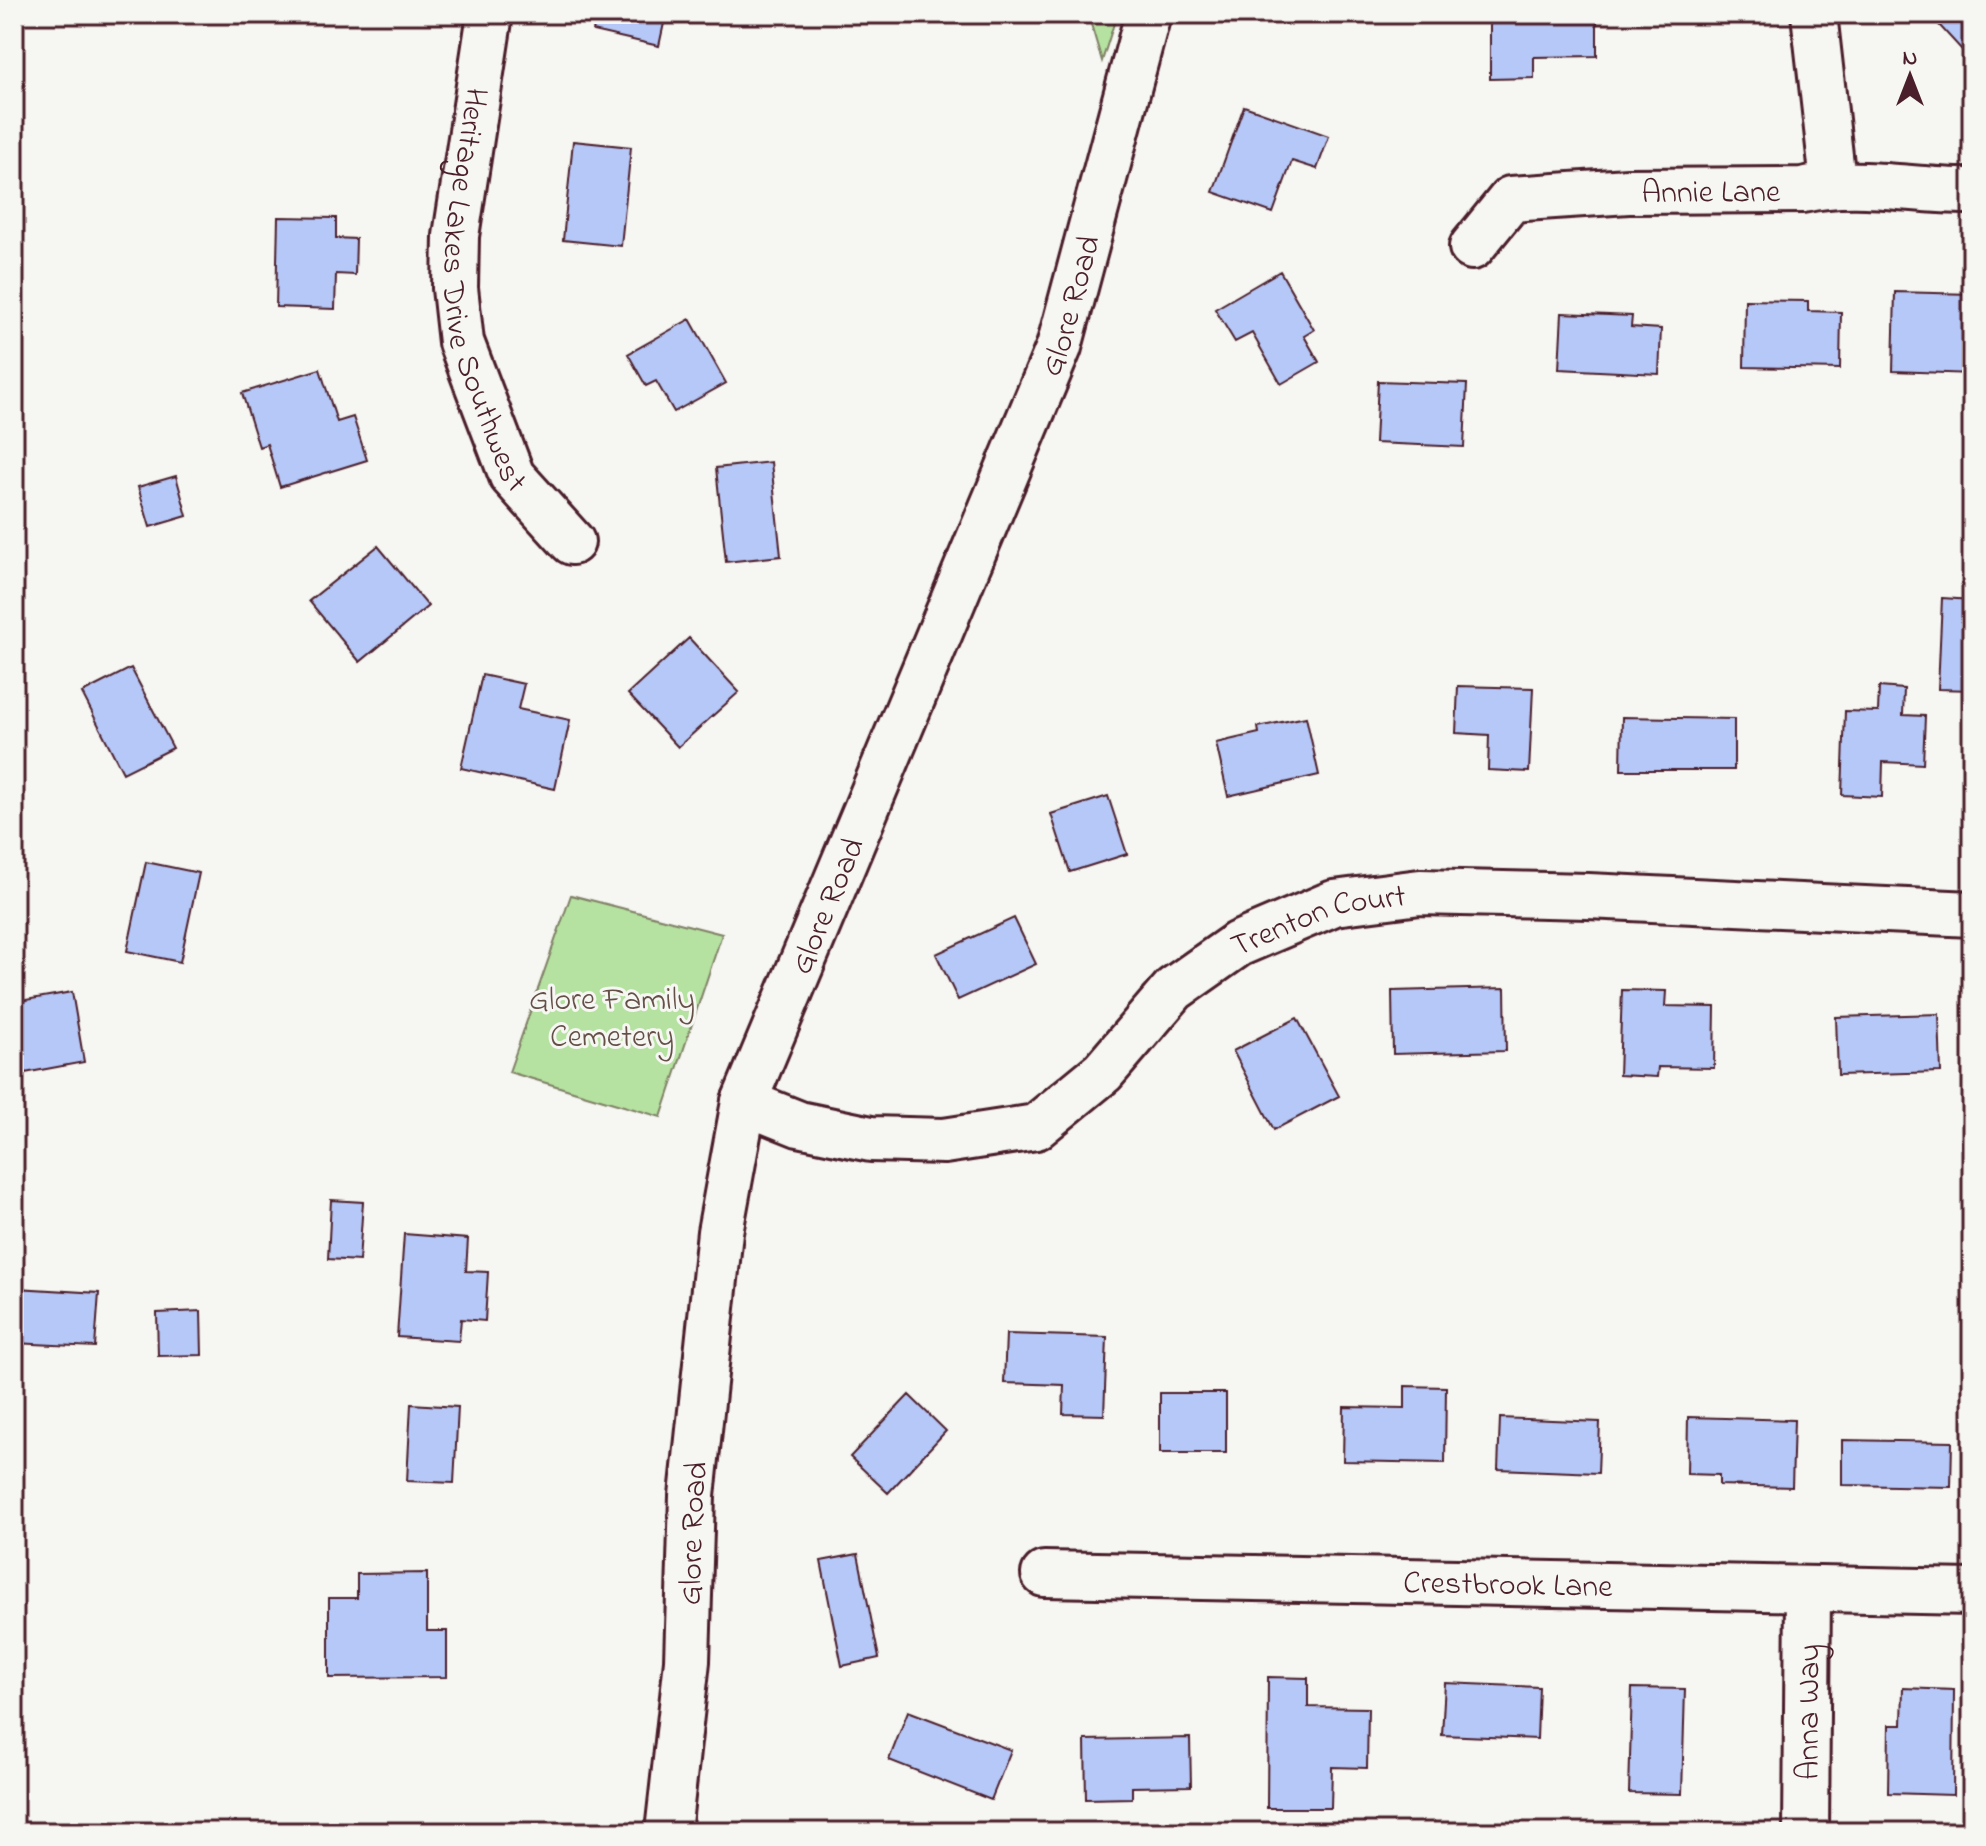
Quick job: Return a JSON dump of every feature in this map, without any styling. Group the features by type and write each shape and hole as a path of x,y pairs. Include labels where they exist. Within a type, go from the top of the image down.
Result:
{"street":[{"name":"Heritage Lakes Drive Southwest","path":"490,14 456,236 455,288 461,342 512,476 572,542"},
{"name":"Glore Road","path":"668,1832 687,1661 694,1480 720,1232 744,1102 1059,347 1148,14"},
{"path":"1814,14 1833,182"},
{"name":"Annie Lane","path":"1472,247 1511,199 1628,191 1802,190 1833,182 1927,191 1972,191"},
{"name":"Trenton Court","path":"744,1102 799,1124 871,1139 944,1141 1036,1127 1103,1072 1174,989 1238,944 1334,903 1420,892 1972,914"},
{"name":"Crestbrook Lane","path":"1044,1574 1972,1592"},
{"name":"Anna Way","path":"1806,1832 1808,1591"}],"green space":[{"path":"1088,14 1117,14 1102,61"},
{"name":"Glore Family Cemetery","path":"571,895 722,934 661,1117 509,1072"}],"building":[{"path":"14,14 31,14 14,29"},
{"path":"597,14 666,14 659,46 593,31"},
{"path":"1490,14 1597,14 1597,56 1534,57 1534,78 1490,79"},
{"path":"1929,14 1972,14 1972,61"},
{"path":"1244,106 1329,136 1317,169 1292,161 1273,213 1213,192"},
{"path":"573,141 631,147 621,246 563,240"},
{"path":"278,217 336,218 336,238 356,239 355,275 336,274 335,309 276,307"},
{"path":"1280,271 1314,330 1304,336 1319,362 1281,384 1252,333 1235,342 1215,309"},
{"path":"1895,292 1972,294 1972,374 1893,371"},
{"path":"1745,300 1808,301 1808,311 1841,312 1840,369 1744,367"},
{"path":"1562,313 1632,316 1631,327 1661,329 1659,374 1559,369"},
{"path":"690,319 726,383 674,412 656,381 646,386 628,354"},
{"path":"320,369 337,422 353,417 367,460 280,487 267,444 259,447 242,393"},
{"path":"1378,381 1467,384 1464,447 1375,443"},
{"path":"771,462 781,556 726,562 716,468"},
{"path":"176,476 187,516 150,527 138,487"},
{"path":"378,546 428,606 360,662 309,601"},
{"path":"1942,598 1972,600 1972,690 1938,689"},
{"path":"689,638 739,692 678,747 628,694"},
{"path":"131,668 173,748 123,773 82,693"},
{"path":"482,675 524,684 518,709 570,720 555,789 461,768"},
{"path":"1458,686 1533,688 1529,772 1488,770 1489,735 1456,733"},
{"path":"1879,687 1904,689 1903,715 1925,716 1923,764 1883,762 1882,797 1842,795 1845,711 1878,712"},
{"path":"1306,717 1319,775 1228,796 1216,743 1259,733 1258,727"},
{"path":"1622,717 1734,719 1734,770 1621,770"},
{"path":"1108,796 1127,854 1070,872 1051,814"},
{"path":"146,862 199,873 180,962 127,951"},
{"path":"1014,918 1036,964 958,1000 936,954"},
{"path":"1505,988 1506,1051 1393,1054 1392,991"},
{"path":"1622,990 1666,991 1665,1006 1715,1007 1714,1068 1658,1067 1657,1077 1619,1075"},
{"path":"72,992 84,1062 14,1075 14,1002"},
{"path":"1939,1014 1941,1072 1838,1075 1836,1017"},
{"path":"1297,1018 1339,1096 1274,1130 1233,1051"},
{"path":"331,1200 363,1202 359,1261 328,1259"},
{"path":"404,1234 468,1239 466,1271 488,1272 485,1321 461,1319 459,1341 397,1337"},
{"path":"14,1266 18,1266 17,1288 99,1293 95,1347 14,1343"},
{"path":"201,1311 202,1355 158,1356 157,1313"},
{"path":"1006,1334 1107,1337 1104,1415 1063,1414 1064,1385 1004,1383"},
{"path":"1405,1386 1446,1387 1445,1463 1343,1461 1344,1407 1405,1408"},
{"path":"1160,1393 1226,1393 1226,1453 1160,1453"},
{"path":"909,1395 946,1431 888,1493 850,1457"},
{"path":"411,1404 458,1407 454,1483 407,1481"},
{"path":"1688,1417 1794,1420 1792,1487 1719,1485 1719,1475 1687,1474"},
{"path":"1500,1418 1600,1422 1598,1473 1498,1469"},
{"path":"1842,1440 1952,1442 1951,1487 1842,1485"},
{"path":"858,1554 879,1658 842,1666 821,1561"},
{"path":"427,1573 427,1631 447,1631 447,1677 329,1678 329,1598 357,1598 357,1574"},
{"path":"1268,1677 1308,1678 1308,1707 1368,1708 1367,1768 1332,1767 1331,1808 1267,1808"},
{"path":"1445,1683 1539,1687 1537,1739 1442,1735"},
{"path":"1632,1688 1685,1689 1682,1794 1629,1793"},
{"path":"1903,1688 1954,1690 1953,1795 1888,1793 1889,1725 1902,1725"},
{"path":"908,1711 1011,1750 991,1800 889,1760"},
{"path":"1190,1738 1191,1786 1132,1787 1132,1798 1086,1799 1085,1740"}]}
